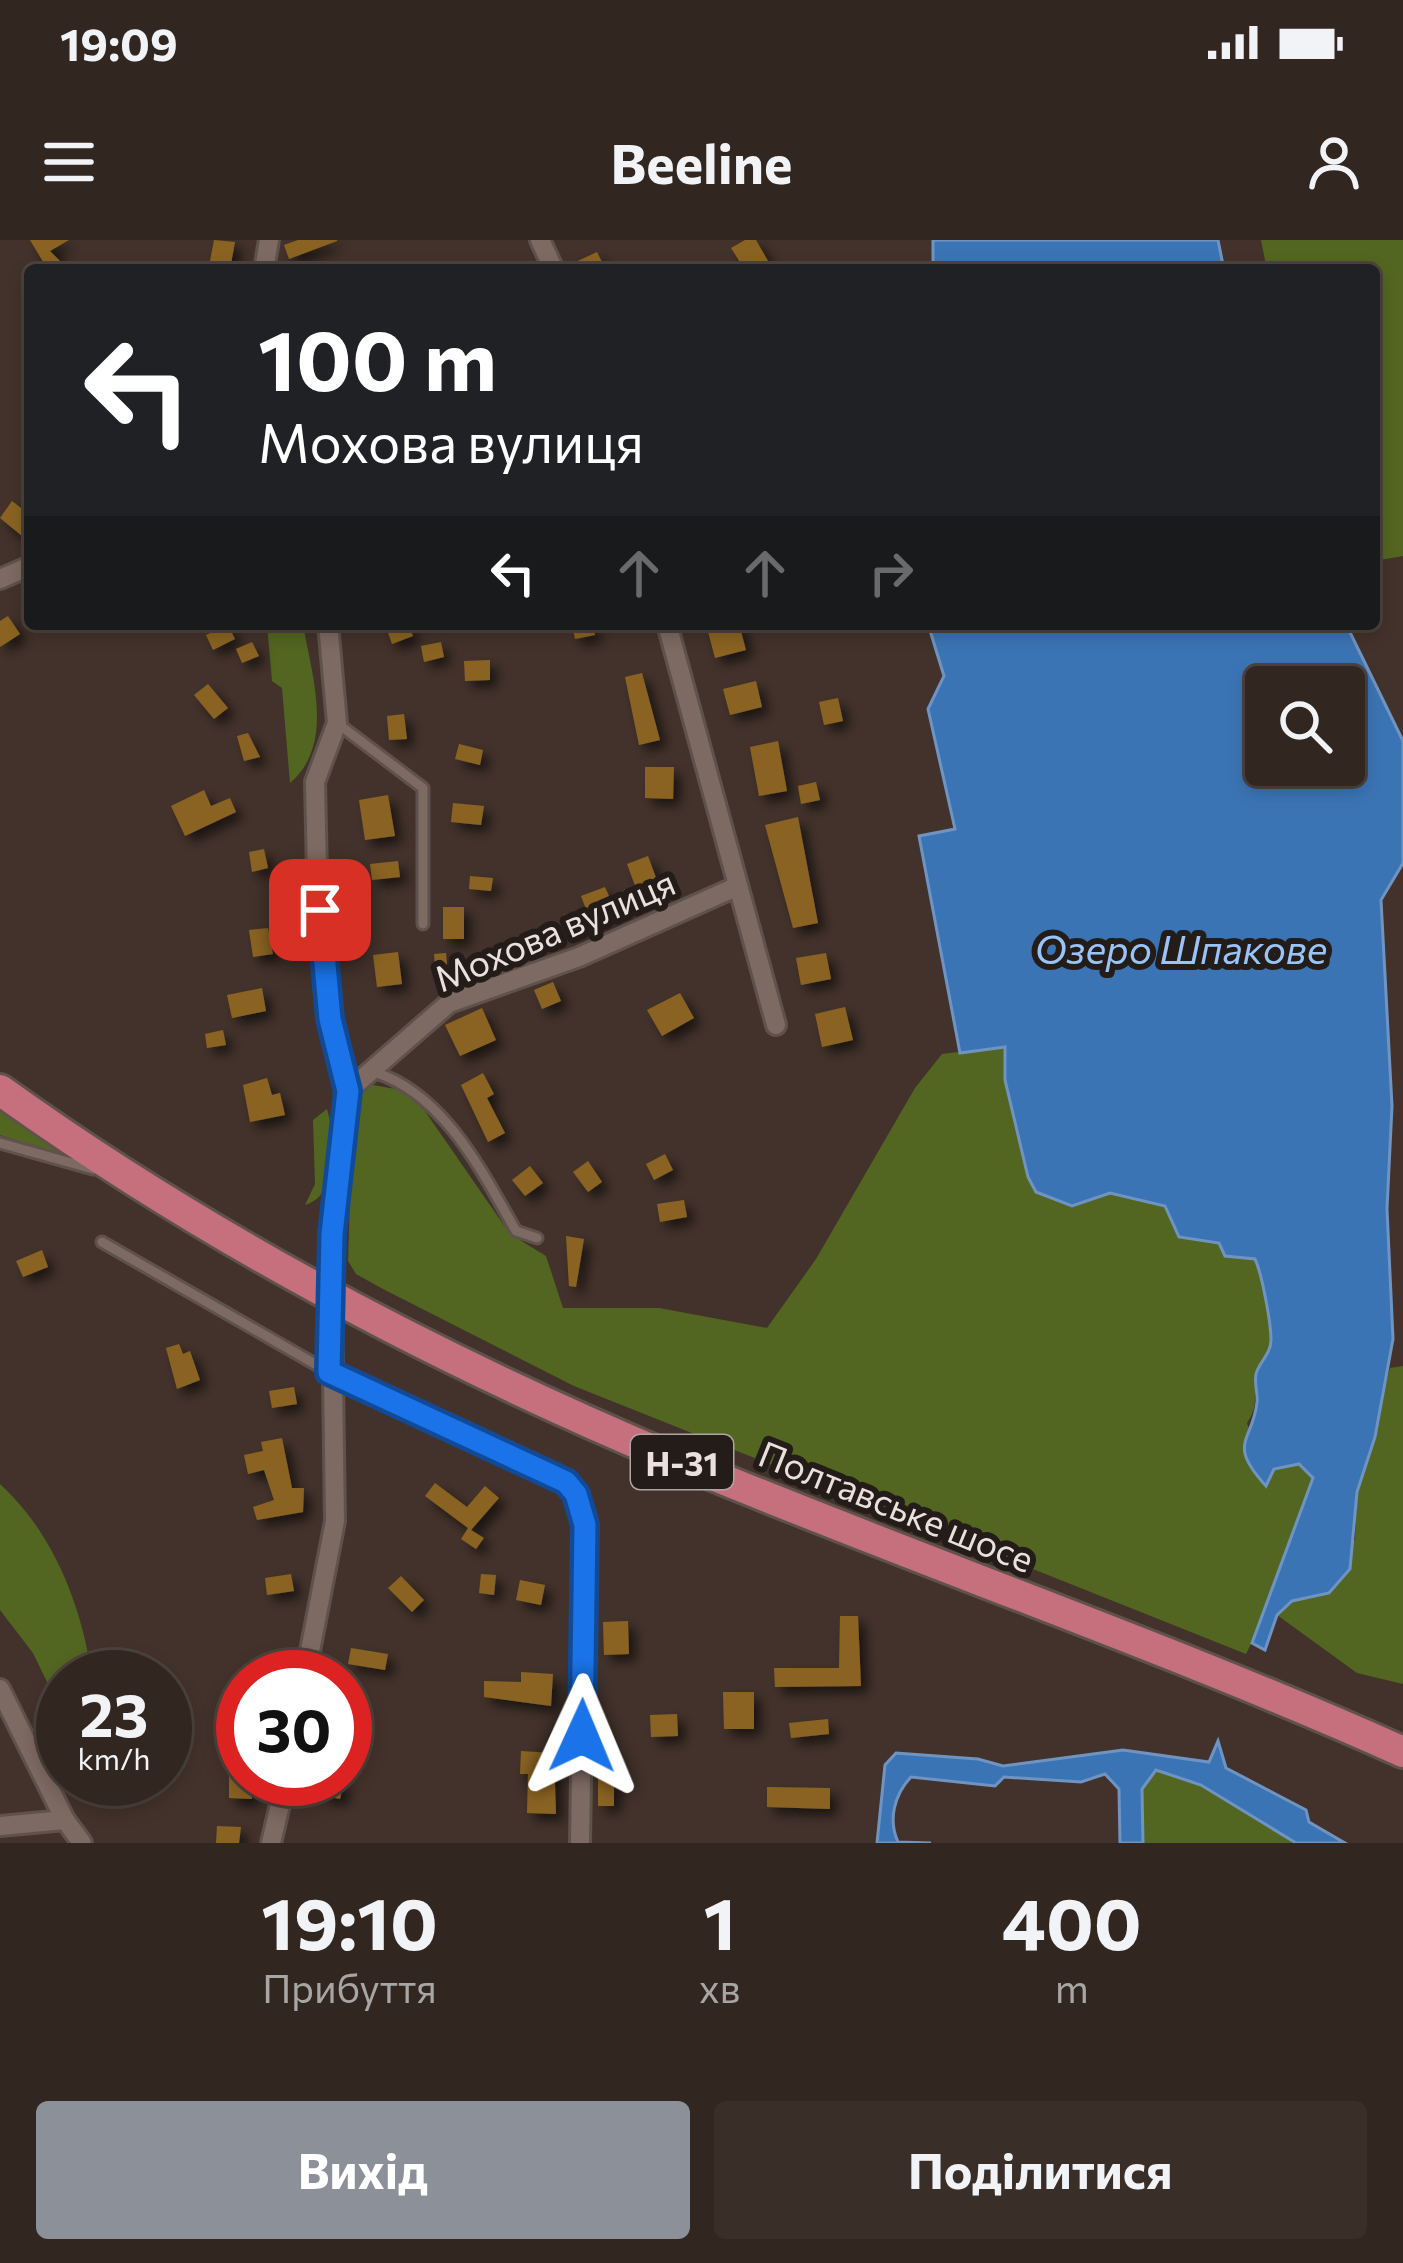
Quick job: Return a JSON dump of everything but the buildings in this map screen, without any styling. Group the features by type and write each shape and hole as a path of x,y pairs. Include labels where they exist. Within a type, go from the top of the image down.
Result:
{"main road":[{"name":"Полтавське шосе","path":"0,1090 128,1178 333,1293 575,1416 1403,1752"}],"street":[{"path":"310,1650 335,1521 329,1372 332,1234 348,1091 330,1019 316,874 316,782 337,723 329,630"},
{"path":"669,630 776,1024"},
{"name":"Мохова вулиця","path":"348,1091 449,1003 579,957 738,886"},
{"path":"329,1372 566,1482 576,1494 585,1525 581,1833"},
{"path":"0,1689 65,1820 82,1843"},
{"path":"272,1843 280,1806"},
{"path":"0,1826 65,1820"}],"lane":[{"path":"337,723 422,788 423,924"},
{"path":"369,1070 407,1082 434,1108 516,1231 538,1238"},
{"path":"0,1143 128,1178"},
{"path":"102,1242 329,1372"}],"green space":[{"path":"1261,240 1403,240 1403,556 1380,560 1380,264 1266,264"},
{"path":"268,630 304,630 315,686 316,728 313,749 290,783 282,688 272,681"},
{"path":"1005,1046 1005,1080 1028,1177 1091,1197 1110,1193 1165,1206 1179,1237 1219,1243 1225,1256 1255,1259 1271,1342 1257,1373 1247,1423 1267,1485 1274,1469 1299,1464 1313,1478 1246,1654 574,1386 383,1289 356,1274 348,1261 352,1129 363,1091 373,1085 401,1090 420,1104 510,1234 546,1256 563,1308 659,1308 767,1328 816,1259 915,1088 942,1054"},
{"path":"0,1108 88,1163 0,1135"},
{"path":"327,1109 333,1150 330,1178 316,1199 305,1205 315,1184 313,1120"},
{"path":"1403,1366 1403,1684 1357,1673 1277,1615 1355,1540 1357,1492 1390,1368"},
{"path":"0,1484 50,1547 72,1597 87,1650 36,1650 36,1659 0,1610"},
{"path":"1156,1770 1201,1785 1296,1843 1143,1843 1142,1789"}],"water":[{"path":"933,240 1218,240 1223,264 933,264"},
{"name":"Озеро Шпакове","path":"930,630 1349,630 1403,741 1403,863 1381,900 1392,1106 1387,1209 1393,1339 1375,1437 1357,1492 1350,1569 1329,1593 1292,1601 1277,1615 1265,1650 1252,1643 1313,1478 1299,1464 1274,1469 1266,1486 1247,1460 1245,1442 1257,1402 1256,1374 1271,1340 1258,1266 1255,1259 1225,1256 1219,1243 1179,1237 1165,1206 1110,1193 1072,1206 1036,1192 1028,1177 1005,1080 1005,1047 960,1053 919,836 955,829 928,709 944,676"},
{"path":"1218,1741 1226,1768 1306,1810 1309,1822 1345,1843 1296,1843 1201,1785 1156,1770 1142,1789 1143,1843 1120,1843 1119,1789 1105,1774 1081,1782 1004,1777 995,1786 911,1777 894,1808 895,1834 898,1842 931,1843 877,1843 885,1765 896,1753 978,1759 1003,1766 1123,1750 1209,1762"}],"route":[{"path":"320,910 330,1019 348,1091 332,1234 329,1372 385,1402 566,1482 576,1494 585,1525 582,1736"}]}
